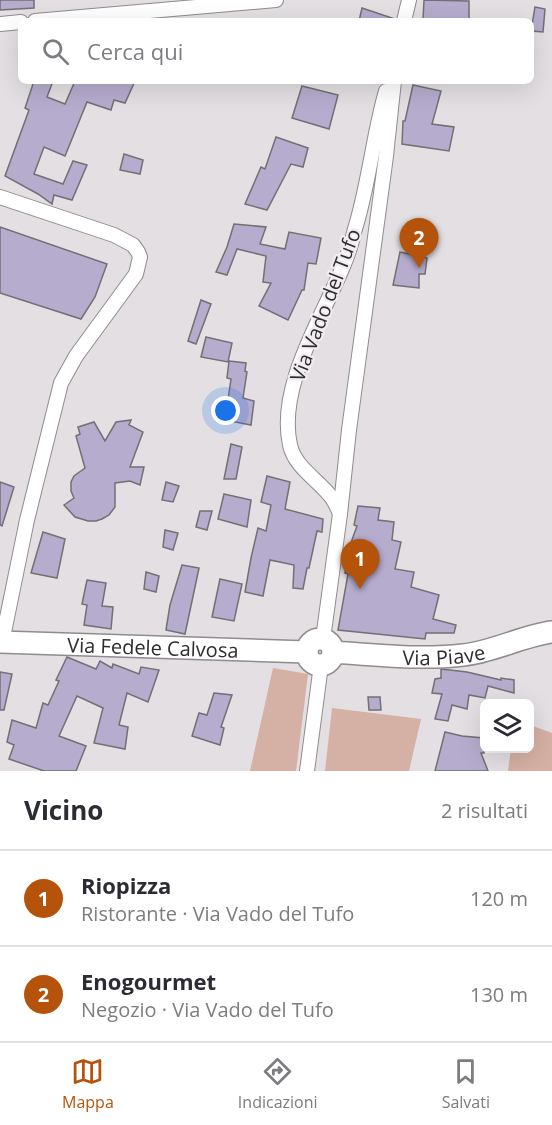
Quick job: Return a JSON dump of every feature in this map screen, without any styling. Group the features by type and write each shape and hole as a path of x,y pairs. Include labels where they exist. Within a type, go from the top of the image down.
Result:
{"main road":[{"name":"Via Piave","path":"321,652 428,657 464,655 481,652 540,633 552,632"},
{"name":"Via Fedele Calvosa","path":"1,642 321,652"}],"street":[{"path":"69,18 276,0"},
{"path":"405,18 409,0"},
{"path":"0,24 18,22"},
{"name":"Via Vado del Tufo","path":"340,514 333,499 295,458 290,447 288,433 290,395 298,368 345,262 356,226 388,84"},
{"name":"Via Vado del Tufo","path":"307,771 394,84"},
{"path":"0,197 114,236 133,245 140,257 136,274 76,356 61,383 27,520 1,642"}],"shaded area":[{"path":"273,668 308,674 296,771 250,771"},
{"path":"332,708 421,719 409,771 325,771"},
{"path":"534,726 552,733 552,771 508,771 510,753 534,753"}],"building":[{"path":"0,0 34,0 34,8 0,10"},
{"path":"424,0 469,1 469,18 423,18"},
{"path":"535,7 545,9 543,32 534,31"},
{"path":"362,8 392,18 360,18"},
{"path":"33,84 52,84 47,97 65,104 74,84 134,84 125,103 114,100 111,110 87,102 65,156 44,147 34,174 63,184 73,161 87,165 72,200 54,195 52,204 5,176 29,110 25,108"},
{"path":"413,85 441,91 432,124 454,127 449,151 402,144 403,121 405,121"},
{"path":"302,86 338,95 329,129 292,118"},
{"path":"276,137 308,148 303,167 291,164 267,210 245,204 261,167 265,169"},
{"path":"124,154 143,160 140,174 120,170"},
{"path":"234,224 266,227 260,244 285,249 289,232 321,238 316,264 308,263 304,290 288,320 259,306 271,283 263,282 266,256 237,249 227,275 216,272"},
{"path":"0,227 107,264 95,297 81,319 0,293"},
{"path":"400,252 427,258 425,274 419,274 419,288 393,285"},
{"path":"201,300 211,304 196,344 188,341"},
{"path":"206,337 232,343 228,362 201,357"},
{"path":"229,361 246,363 243,398 254,401 251,425 225,420 231,379 227,378"},
{"path":"131,420 129,425 143,432 130,467 144,467 140,485 130,481 115,483 115,507 109,515 102,519 88,521 75,517 64,505 74,498 71,482 74,476 85,468 76,436 80,434 78,427 94,422 105,441 116,422"},
{"path":"231,444 242,447 236,479 224,479"},
{"path":"267,476 290,482 285,509 323,519 322,532 317,531 303,589 293,588 294,565 270,560 263,596 245,592 258,528 266,531 271,505 261,502"},
{"path":"0,482 14,487 2,526 0,525"},
{"path":"166,482 179,486 173,502 162,500"},
{"path":"224,494 251,500 247,527 218,519"},
{"path":"358,506 380,508 378,520 394,522 392,540 401,542 395,569 414,572 411,587 439,595 433,619 456,625 454,633 426,633 425,639 338,630 348,574 345,573 348,551 357,526 354,525"},
{"path":"200,511 212,511 207,530 196,527"},
{"path":"165,530 178,533 173,550 163,547"},
{"path":"43,532 65,539 57,578 31,573"},
{"path":"182,565 199,568 185,634 166,630 170,605"},
{"path":"146,572 159,576 156,592 144,589"},
{"path":"220,579 242,584 234,621 212,617"},
{"path":"87,580 106,583 102,606 113,607 111,629 84,625 87,605 82,604"},
{"path":"67,657 96,669 100,661 112,668 113,664 139,674 141,667 159,670 148,702 127,693 119,725 128,727 125,749 94,743 103,708 77,696 59,736 86,746 76,771 44,771 9,759 14,745 7,742 12,720 36,728 43,703 48,705"},
{"path":"441,669 501,680 501,678 514,680 514,693 488,686 485,698 469,695 467,709 452,705 448,721 435,719 442,694 432,693 435,679 441,678"},
{"path":"0,672 12,674 4,710 0,710"},
{"path":"214,693 232,695 221,727 224,728 220,745 192,736 199,713 207,715"},
{"path":"368,697 380,697 381,710 369,710"},
{"path":"445,732 480,738 480,753 488,771 435,771"}],"place":[{"name":"Enogourmet","path":"419,268"},
{"name":"Riopizza","path":"360,589"}]}
